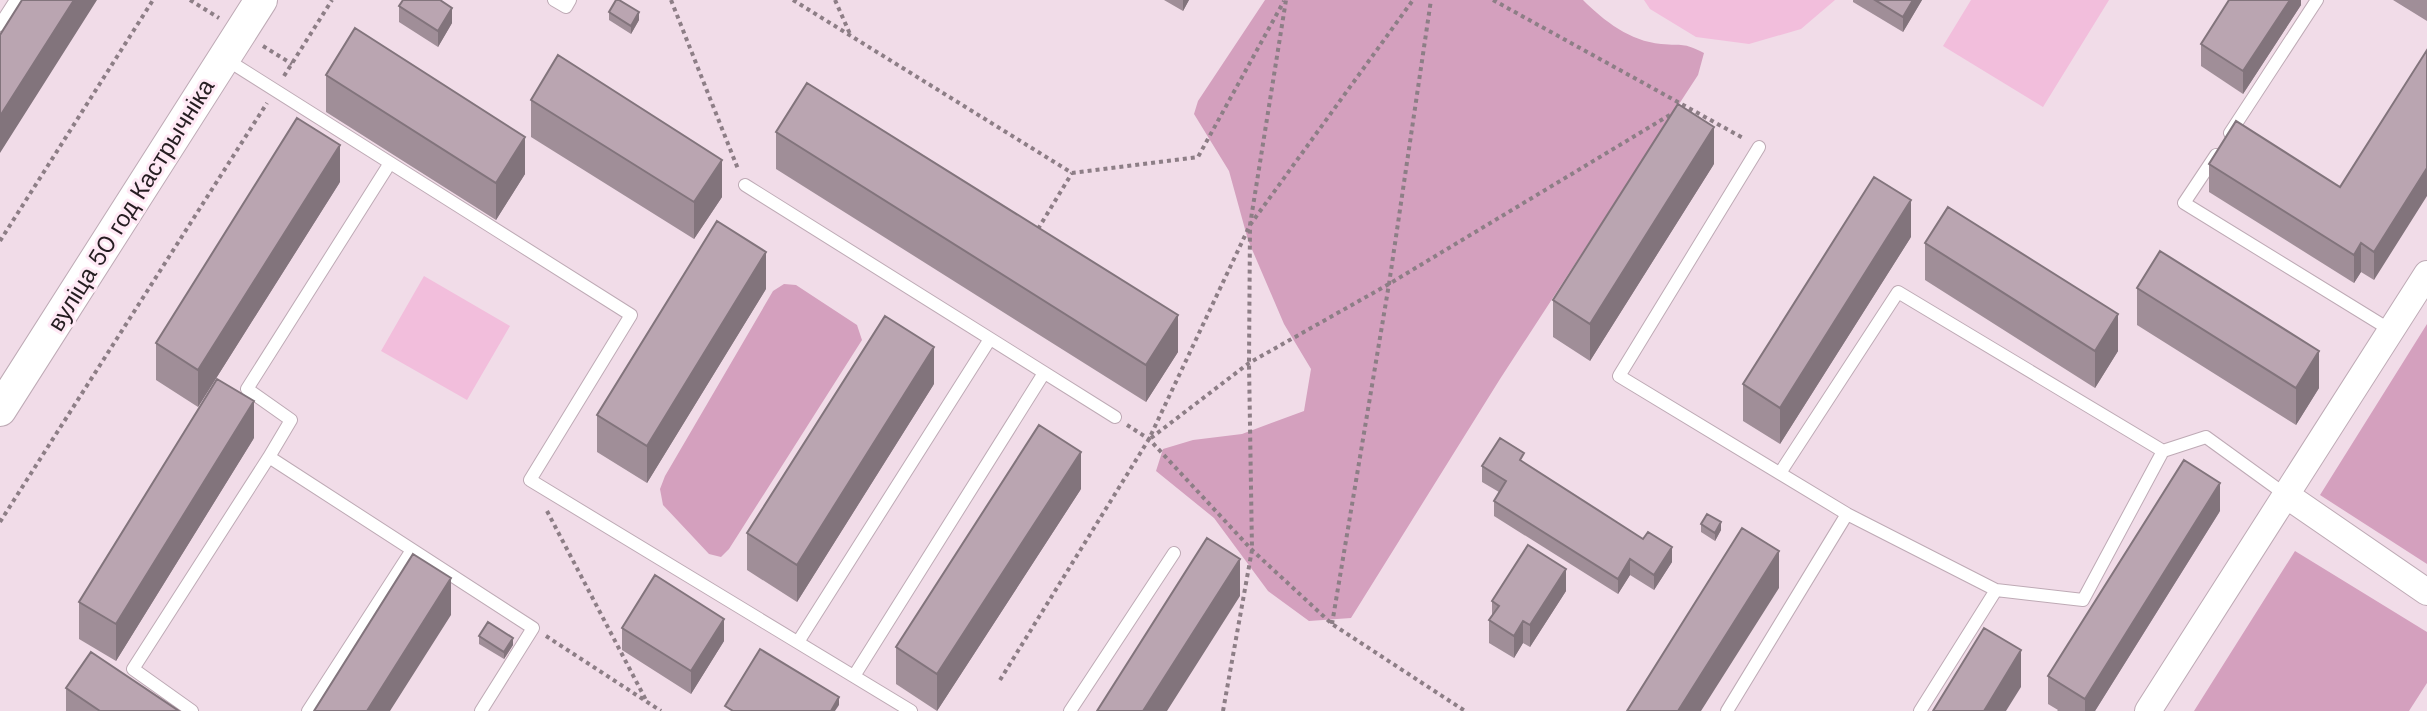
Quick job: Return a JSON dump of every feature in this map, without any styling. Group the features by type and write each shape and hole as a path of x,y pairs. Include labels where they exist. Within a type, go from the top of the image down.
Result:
{"street":[{"name":"вуліца 50 год Кастрычніка","path":"0,410 261,0"},
{"path":"2148,711 2427,274"},
{"path":"2286,495 2427,592"}],"lane":[{"path":"0,25 16,0"},
{"path":"554,0 566,7 570,0"},
{"path":"2317,0 2184,203 2392,331"},
{"path":"224,58 631,315 530,480 911,711"},
{"path":"1759,147 1619,376 1847,514 1996,590 2083,600 2163,451 2206,437 2286,495"},
{"path":"192,711 133,669 291,420 247,389 390,163"},
{"path":"745,185 1115,417"},
{"path":"1780,473 1898,292 2163,451"},
{"path":"798,642 990,339"},
{"path":"854,676 1044,373"},
{"path":"269,457 533,628 481,711"},
{"path":"1727,711 1847,514"},
{"path":"308,711 412,550"},
{"path":"1070,711 1174,553"},
{"path":"1920,711 1996,590"}],"path":[{"path":"0,241 153,0"},
{"path":"0,522 332,0"},
{"path":"671,0 745,185"},
{"path":"793,0 1072,173 1198,157 1285,0"},
{"path":"835,0 851,36"},
{"path":"1223,711 1252,550 1250,225 1285,0"},
{"path":"1000,680 1149,439 1250,225 1413,0"},
{"path":"1332,624 1389,284 1431,0"},
{"path":"1493,0 1759,147"},
{"path":"1149,439 1249,363 1389,284 1686,105"},
{"path":"1036,233 1072,173"},
{"path":"1115,417 1149,439 1252,550 1332,624 1465,711"},
{"path":"530,480 647,702"},
{"path":"533,628 661,711"}],"shaded area":[{"path":"1265,0 1583,0 1609,22 1639,39 1687,46 1704,53 1698,75 1500,379 1351,618 1309,621 1268,591 1214,518 1156,471 1163,449 1193,440 1242,434 1304,411 1311,369 1284,324 1248,240 1229,171 1194,114 1198,101"},
{"path":"1644,0 1835,0 1801,29 1749,44 1696,37 1650,9"},
{"path":"1971,0 2109,0 2043,107 1943,46"},
{"path":"424,276 510,326 467,400 381,351"},
{"path":"784,284 796,285 857,325 862,340 729,549 721,557 709,554 663,505 660,489 773,291"},
{"path":"2427,324 2427,564 2320,495"},
{"path":"2295,551 2427,632 2427,683 2409,711 2194,711"}],"building":[{"path":"22,0 74,0 0,116 0,35"},
{"path":"403,0 440,0 452,8 438,31 399,6"},
{"path":"616,0 639,12 631,26 609,12"},
{"path":"1875,0 1913,0 1903,17"},
{"path":"2229,0 2290,0 2243,71 2201,44"},
{"path":"355,28 525,137 496,183 326,75"},
{"path":"2427,50 2427,168 2374,252 2361,243 2354,255 2209,164 2236,121 2340,187"},
{"path":"558,55 722,160 694,202 531,100"},
{"path":"807,83 1178,315 1146,365 776,132"},
{"path":"1678,104 1714,127 1590,324 1553,300"},
{"path":"297,118 340,145 198,370 156,343"},
{"path":"1874,177 1911,200 1780,408 1743,384"},
{"path":"1948,207 2118,314 2095,351 1925,243"},
{"path":"717,221 766,252 647,446 597,415"},
{"path":"2160,251 2319,351 2296,388 2137,288"},
{"path":"885,316 934,347 797,565 747,533"},
{"path":"217,379 254,401 116,624 79,602"},
{"path":"1039,425 1081,452 937,674 896,647"},
{"path":"1500,438 1524,453 1520,460 1643,539 1648,532 1672,547 1654,575 1630,559 1618,579 1494,501 1506,481 1482,466"},
{"path":"2184,460 2220,483 2085,699 2048,676"},
{"path":"1707,514 1721,522 1715,533 1701,524"},
{"path":"1742,528 1779,551 1678,711 1627,711"},
{"path":"1207,538 1240,559 1143,711 1097,711"},
{"path":"1528,545 1566,569 1530,625 1523,621 1514,636 1489,620 1499,606 1492,601"},
{"path":"413,554 451,578 367,711 314,711"},
{"path":"655,575 724,619 691,671 622,628"},
{"path":"488,622 513,638 504,652 479,636"},
{"path":"1984,628 2021,650 1984,711 1933,711"},
{"path":"760,649 839,697 831,711 733,711 725,706"},
{"path":"91,652 179,711 100,711 66,688"}]}
